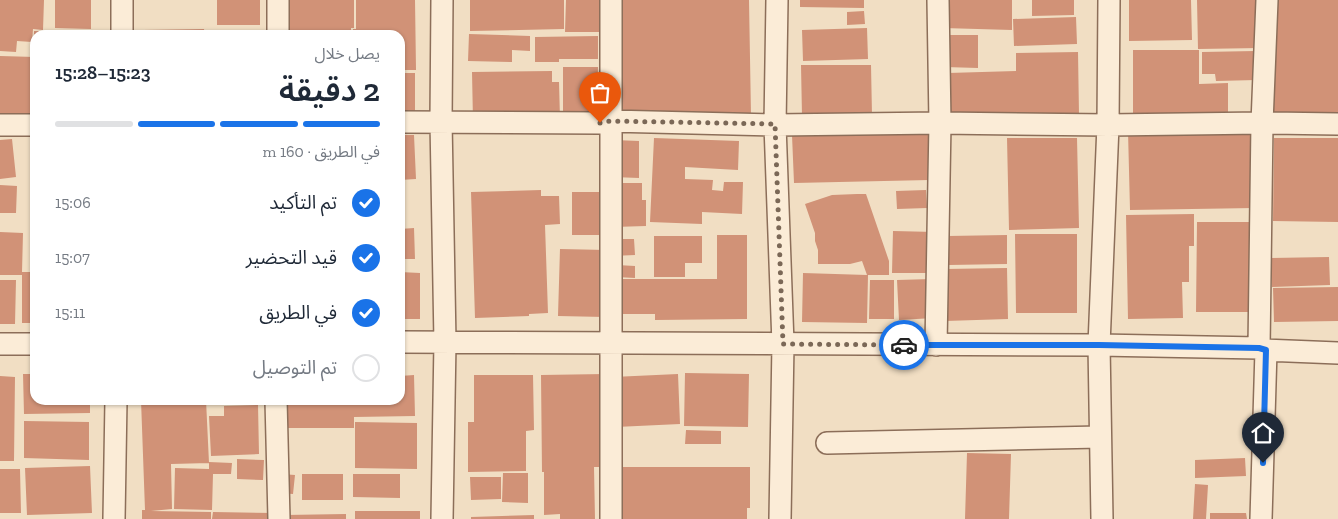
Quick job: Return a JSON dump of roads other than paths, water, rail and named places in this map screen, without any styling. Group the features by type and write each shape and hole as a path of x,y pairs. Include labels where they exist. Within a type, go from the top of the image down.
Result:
{"street":[{"path":"122,0 122,30"},
{"path":"278,0 278,30"},
{"path":"442,0 441,121 444,342 442,519"},
{"path":"611,0 611,519"},
{"path":"777,0 775,124 783,344 780,519"},
{"path":"936,345 940,123 938,0"},
{"path":"1102,519 1099,345 1108,125 1109,0"},
{"path":"1261,519 1262,123 1267,0"},
{"path":"405,122 600,123 610,121 775,124 1108,125 1338,124"},
{"path":"0,125 30,125"},
{"path":"405,342 1099,345 1338,353"},
{"path":"0,344 30,344"},
{"path":"114,519 116,405"},
{"path":"276,405 279,519"},
{"path":"827,443 1100,437"}]}
